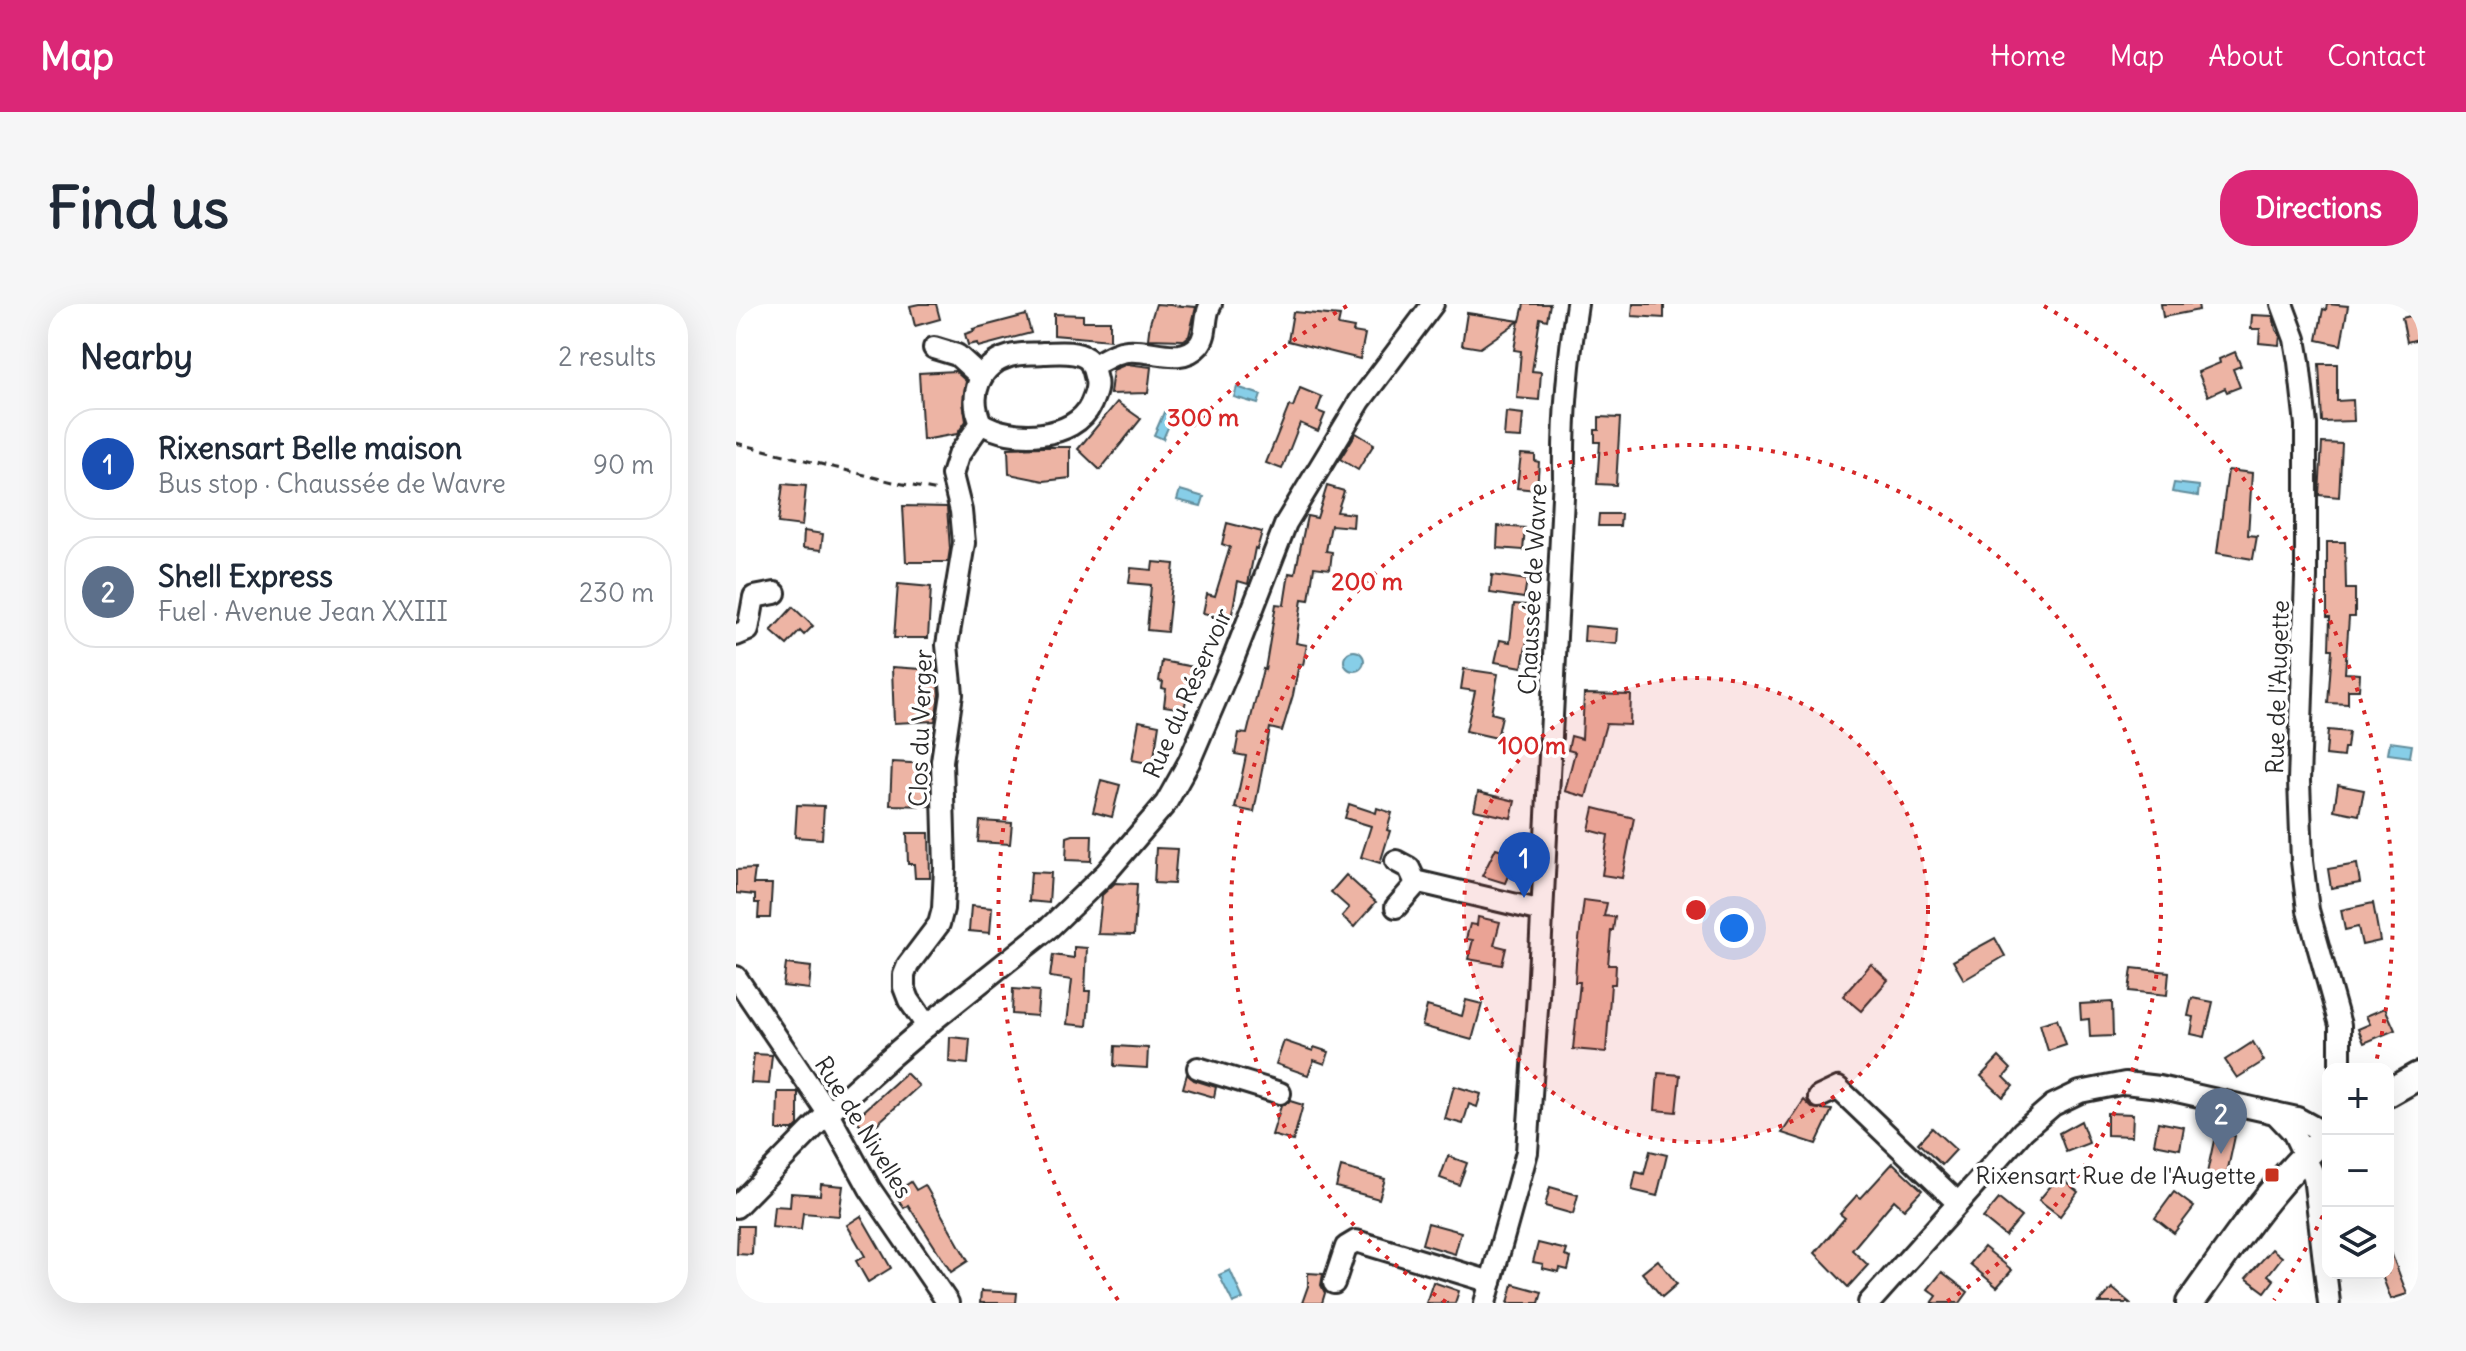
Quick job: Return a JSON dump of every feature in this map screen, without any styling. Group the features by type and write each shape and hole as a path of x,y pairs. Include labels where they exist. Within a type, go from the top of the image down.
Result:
{"main road":[{"path":"2394,1090 2418,1076"},
{"path":"2190,1303 2257,1211 2303,1156 2327,1135"}],"street":[{"path":"1092,366 1128,351 1172,355 1190,353 1201,343 1211,304"},
{"name":"Rue du Réservoir","path":"736,1207 828,1113 927,1026 1050,927 1106,873 1166,803 1189,762 1234,657 1286,523 1360,401 1433,304"},
{"name":"Chaussée de Wavre","path":"1485,1303 1527,1152 1564,477 1563,432 1577,304"},
{"name":"Rue de l'Augette","path":"2282,304 2295,339 2306,414 2306,578 2299,793 2302,861 2308,910 2340,1025 2340,1063"},
{"path":"934,348 957,355 980,376"},
{"path":"1073,354 1086,358 1092,366 1097,386 1093,401 1085,417 1074,425 1043,434 992,431 981,423 974,400 980,376 991,365 1011,355 1073,354"},
{"name":"Clos du Verger","path":"927,1026 909,1000 904,975 939,924 943,909 942,761 952,694 947,645 964,543 952,475 958,456 981,423"},
{"path":"736,635 748,630 754,597 775,593"},
{"path":"1396,861 1409,868 1415,881 1542,911"},
{"path":"1396,907 1418,882"},
{"name":"Rue de Nivelles","path":"736,977 828,1113 870,1189 948,1303"},
{"path":"1198,1068 1280,1093"},
{"path":"1869,1303 2023,1131 2053,1105 2080,1092 2110,1085 2159,1087 2297,1118 2322,1131"},
{"path":"1819,1097 1838,1088 1958,1203"},
{"path":"2275,1113 2293,1132 2314,1176 2329,1303"},
{"path":"1334,1283 1346,1247 1356,1241 1491,1282"}],"path":[{"path":"736,443 957,495"}],"water":[{"path":"1237,387 1261,395 1258,404 1234,397"},
{"path":"1164,412 1173,416 1163,439 1154,435"},
{"path":"2174,483 2199,486 2198,496 2172,492"},
{"path":"1180,490 1204,497 1201,506 1177,500"},
{"path":"1350,651 1358,651 1364,661 1358,671 1350,671 1344,665 1344,657"},
{"path":"2390,742 2412,745 2410,757 2388,754"},
{"path":"1230,1270 1243,1299 1233,1303 1219,1275"}],"building":[{"path":"936,304 940,319 915,326 910,306"},
{"path":"1156,304 1196,307 1189,336 1184,340 1148,339"},
{"path":"1524,304 1550,304 1547,320 1540,318 1532,371 1541,372 1539,400 1517,398 1521,351 1514,350 1519,321 1480,348 1462,345 1467,313 1520,321"},
{"path":"1633,304 1664,304 1664,318 1632,316"},
{"path":"2161,304 2198,304 2199,310 2163,317"},
{"path":"2327,304 2348,306 2341,345 2317,340 2323,309 2326,310"},
{"path":"1293,312 1340,316 1338,325 1365,334 1360,359 1288,341"},
{"path":"1054,314 1083,315 1083,321 1110,321 1110,340 1054,335"},
{"path":"2418,314 2418,339 2407,342 2402,318"},
{"path":"1026,315 1031,333 978,347 977,343 968,345 965,334 973,329"},
{"path":"2252,315 2273,316 2280,335 2279,345 2259,343 2260,329 2251,329"},
{"path":"2235,352 2241,366 2233,369 2240,387 2227,392 2225,388 2208,396 2198,372 2220,363 2219,359"},
{"path":"1127,364 1151,367 1148,393 1110,394 1113,370"},
{"path":"2319,364 2337,364 2337,401 2353,400 2354,421 2322,422"},
{"path":"955,371 966,381 963,402 966,421 957,434 923,440 919,373"},
{"path":"1300,388 1322,397 1317,411 1325,414 1318,431 1300,423 1282,469 1266,463 1289,406 1293,407"},
{"path":"1117,402 1141,419 1100,470 1078,449"},
{"path":"1506,412 1523,414 1521,438 1504,437"},
{"path":"1599,417 1620,418 1616,485 1597,484 1600,442 1595,442 1595,430 1599,430"},
{"path":"1356,433 1374,444 1358,470 1340,459"},
{"path":"2322,443 2342,444 2339,497 2319,495"},
{"path":"1070,447 1070,478 1044,481 1009,474 1008,448"},
{"path":"1521,454 1535,455 1535,461 1539,462 1537,490 1517,488"},
{"path":"2228,470 2252,473 2248,535 2257,536 2253,559 2217,553"},
{"path":"783,484 806,486 802,526 778,523"},
{"path":"1327,486 1344,491 1337,512 1354,514 1353,527 1331,525 1326,551 1332,552 1330,569 1314,567 1309,600 1302,599 1296,643 1307,645 1282,731 1270,728 1254,812 1235,808 1246,756 1235,754 1239,733 1247,734 1265,670 1276,604 1284,605 1289,573 1295,574 1307,516 1317,518"},
{"path":"903,506 947,507 948,562 906,562"},
{"path":"1599,514 1621,514 1620,526 1598,526"},
{"path":"1227,523 1262,532 1255,548 1248,584 1238,581 1231,619 1203,613 1207,594 1215,596 1230,547 1222,544"},
{"path":"1498,526 1525,528 1523,550 1497,548"},
{"path":"804,531 823,534 821,550 803,548"},
{"path":"2327,542 2345,542 2346,589 2355,589 2355,617 2349,617 2345,673 2360,674 2359,690 2348,690 2348,704 2328,703 2332,649 2329,649 2330,617 2327,617"},
{"path":"1153,562 1174,564 1167,632 1147,630 1151,585 1129,583 1131,568 1152,570"},
{"path":"1492,575 1527,580 1524,598 1490,593"},
{"path":"898,584 931,587 928,638 894,638"},
{"path":"1514,604 1537,606 1535,627 1530,626 1522,667 1495,662 1500,640 1510,642"},
{"path":"793,607 813,626 804,635 800,631 787,645 771,631"},
{"path":"1585,626 1618,629 1617,644 1584,641"},
{"path":"1162,661 1194,667 1184,709 1164,706 1166,689 1159,681"},
{"path":"892,667 936,670 939,694 935,721 894,723"},
{"path":"1464,669 1498,674 1491,713 1502,716 1497,738 1466,731 1475,691 1461,689"},
{"path":"1584,694 1631,695 1630,725 1606,724 1586,797 1565,791 1575,752 1568,750 1571,736 1582,739"},
{"path":"1139,721 1159,725 1153,764 1132,760"},
{"path":"2328,730 2349,732 2343,757 2326,755"},
{"path":"892,762 929,764 930,806 890,805"},
{"path":"1101,780 1120,785 1112,817 1093,812"},
{"path":"2338,785 2364,790 2359,815 2334,810"},
{"path":"1478,792 1515,801 1511,818 1474,810"},
{"path":"1349,804 1376,813 1377,808 1392,813 1380,863 1361,857 1371,826 1345,818"},
{"path":"797,805 824,806 822,839 795,837"},
{"path":"1594,808 1634,818 1622,878 1602,875 1608,835 1589,830"},
{"path":"980,821 1012,823 1010,844 978,842"},
{"path":"907,833 929,833 930,878 915,878 914,864 908,864"},
{"path":"1092,835 1091,861 1066,860 1067,837"},
{"path":"1156,848 1177,849 1174,884 1154,883"},
{"path":"1496,848 1517,855 1505,883 1482,876"},
{"path":"2357,864 2360,883 2331,888 2328,869"},
{"path":"755,869 753,884 772,884 770,918 758,918 759,903 755,903 755,895 736,893 736,870"},
{"path":"1031,872 1051,873 1049,903 1029,901"},
{"path":"1346,875 1376,902 1354,927 1342,916 1349,908 1331,892"},
{"path":"1115,883 1137,884 1134,935 1098,934 1102,895"},
{"path":"1584,900 1607,903 1604,916 1615,917 1608,965 1616,965 1615,984 1611,984 1606,1052 1573,1049 1580,982 1575,982 1576,963"},
{"path":"2373,903 2380,941 2362,945 2358,927 2345,930 2341,910"},
{"path":"971,906 992,908 990,933 969,931"},
{"path":"1478,917 1500,922 1494,945 1506,948 1502,965 1468,959 1473,940 1466,939 1470,924 1477,925"},
{"path":"1995,938 2005,956 1964,980 1953,961"},
{"path":"1074,947 1087,948 1085,991 1090,991 1087,1026 1067,1024 1072,980 1050,977 1053,955 1074,958"},
{"path":"786,964 811,967 809,989 783,986"},
{"path":"1871,964 1888,980 1861,1011 1843,996"},
{"path":"2132,968 2169,972 2167,995 2129,991"},
{"path":"1013,989 1039,991 1037,1016 1012,1014"},
{"path":"2192,998 2213,1002 2205,1037 2191,1034 2194,1017 2188,1016"},
{"path":"1466,1000 1482,1004 1472,1040 1422,1026 1427,1006 1462,1016"},
{"path":"2112,1002 2113,1036 2090,1037 2089,1019 2081,1020 2080,1004"},
{"path":"2385,1008 2395,1030 2364,1043 2358,1029 2370,1024 2366,1016"},
{"path":"2057,1019 2066,1045 2048,1051 2040,1024"},
{"path":"950,1037 970,1039 968,1064 949,1062"},
{"path":"1284,1041 1313,1051 1314,1047 1329,1052 1325,1064 1314,1060 1308,1075 1276,1064"},
{"path":"2253,1042 2264,1061 2237,1078 2225,1060"},
{"path":"1115,1046 1148,1048 1147,1068 1114,1066"},
{"path":"754,1054 772,1055 769,1084 751,1083"},
{"path":"1999,1057 2011,1069 2004,1077 2013,1086 2003,1097 1981,1076"},
{"path":"906,1073 919,1086 868,1132 855,1119"},
{"path":"1658,1073 1680,1075 1676,1112 1655,1110"},
{"path":"1187,1074 1194,1080 1216,1087 1214,1097 1183,1088"},
{"path":"1454,1086 1481,1094 1477,1107 1469,1104 1463,1124 1445,1119"},
{"path":"778,1092 798,1092 798,1125 793,1130 777,1130"},
{"path":"1804,1100 1812,1108 1832,1110 1816,1144 1782,1133"},
{"path":"1290,1101 1303,1105 1293,1141 1272,1135 1281,1106"},
{"path":"2107,1113 2133,1114 2132,1136 2107,1135"},
{"path":"2081,1121 2089,1143 2066,1152 2059,1133"},
{"path":"2158,1122 2184,1127 2180,1149 2154,1144"},
{"path":"1932,1128 1956,1150 1942,1165 1918,1143"},
{"path":"2216,1131 2235,1136 2226,1178 2207,1173"},
{"path":"1650,1151 1667,1155 1657,1196 1632,1190 1636,1172 1644,1174"},
{"path":"1448,1156 1467,1163 1459,1185 1440,1178"},
{"path":"1893,1163 1922,1190 1904,1209 1894,1200 1852,1250 1868,1265 1848,1287 1815,1253 1845,1218 1840,1214 1857,1195 1861,1198"},
{"path":"1341,1167 1385,1179 1379,1199 1336,1187"},
{"path":"2059,1176 2078,1192 2060,1216 2039,1200"},
{"path":"911,1182 916,1190 925,1185 968,1261 951,1272 908,1205 904,1208 894,1193"},
{"path":"821,1184 843,1186 839,1216 803,1213 801,1230 772,1227 774,1206 790,1207 791,1193 820,1195"},
{"path":"1550,1187 1578,1195 1573,1214 1545,1206"},
{"path":"2174,1192 2194,1207 2174,1233 2155,1218"},
{"path":"1999,1199 2021,1217 2005,1236 1983,1218"},
{"path":"861,1216 891,1268 868,1282 856,1261 865,1256 847,1225"},
{"path":"1428,1223 1461,1232 1455,1254 1422,1244"},
{"path":"738,1226 753,1226 752,1255 737,1254"},
{"path":"1538,1243 1567,1250 1565,1256 1571,1258 1568,1270 1560,1268 1559,1272 1533,1262"},
{"path":"1984,1247 2012,1270 1997,1287 1970,1264"},
{"path":"2272,1249 2282,1257 2268,1275 2274,1280 2265,1292 2246,1278"},
{"path":"1658,1260 1677,1284 1662,1297 1642,1273"},
{"path":"2394,1260 2407,1294 2391,1299 2383,1279 2394,1279"},
{"path":"1942,1272 1968,1292 1960,1303 1932,1303 1937,1296 1928,1289"},
{"path":"1308,1273 1323,1274 1321,1285 1325,1293 1322,1303 1302,1303 1308,1286"},
{"path":"1433,1282 1459,1291 1455,1303 1426,1303"},
{"path":"1513,1284 1542,1292 1539,1303 1508,1303"},
{"path":"2112,1288 2130,1303 2099,1303"},
{"path":"981,1291 1017,1293 1016,1303 980,1303"}],"place":[{"name":"Rixensart Belle maison","path":"1524,898"},
{"name":"Shell Express","path":"2221,1154"},
{"name":"Rixensart Rue de l'Augette","path":"2272,1175"}]}
